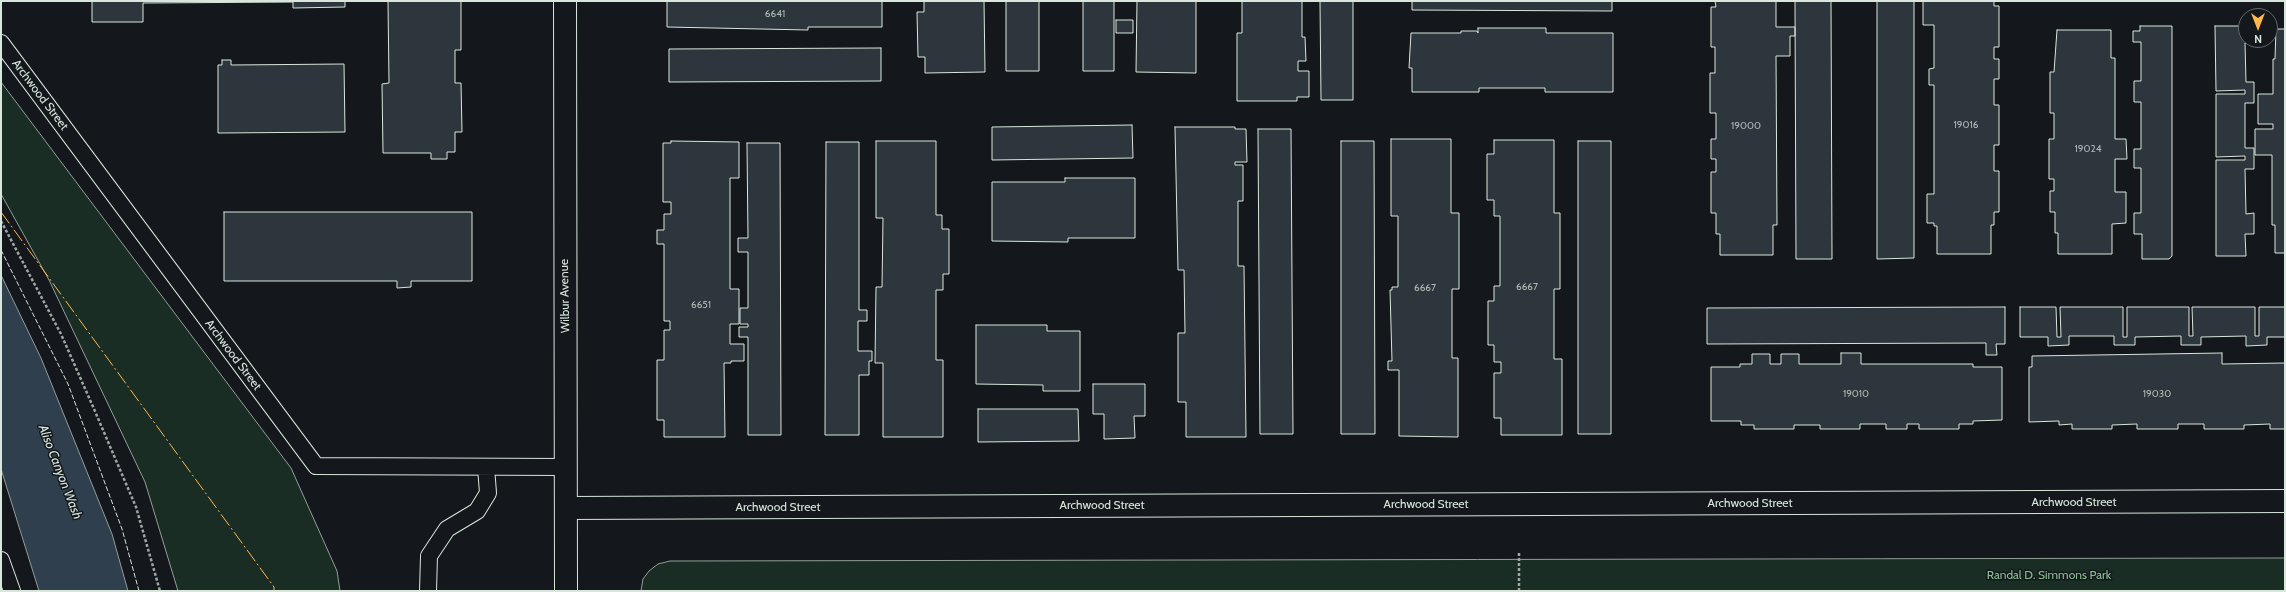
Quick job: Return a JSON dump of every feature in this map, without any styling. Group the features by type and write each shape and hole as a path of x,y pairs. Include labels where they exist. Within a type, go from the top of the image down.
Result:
{"street":[{"name":"Wilbur Avenue","path":"565,1 566,591"},
{"name":"Archwood Street","path":"566,508 2285,501"}],"lane":[{"name":"Archwood Street","path":"1,43 316,466 566,467"},
{"path":"428,591 429,556 447,529 477,511 488,493 486,467"},
{"path":"1,560 12,591"}],"path":[{"path":"1,222 61,334 94,409 136,507 160,591"},
{"path":"1519,553 1519,591"}],"green space":[{"path":"1,82 291,468 337,571 340,591 178,591 145,482 49,280 1,194"},
{"name":"Randal D. Simmons Park","path":"2285,558 2285,591 641,591 643,579 649,571 658,564 670,561"}],"water":[{"name":"Aliso Canyon Wash","path":"1,275 41,358 112,534 128,591 39,591 1,469"}],"building":[{"path":"92,1 345,1 345,7 293,8 293,2 143,3 143,22 92,22"},
{"path":"388,1 461,1 461,50 455,50 455,83 461,83 462,132 455,132 455,152 447,152 447,159 431,159 431,153 383,153 382,84 389,83"},
{"path":"667,1 882,1 882,27 808,27 808,30 667,27"},
{"path":"924,1 984,1 985,72 925,73 925,57 918,57 917,12 924,12"},
{"path":"1006,1 1039,1 1039,71 1006,71"},
{"path":"1083,1 1114,1 1114,71 1083,71"},
{"path":"1137,1 1196,1 1196,73 1136,72"},
{"path":"1242,1 1302,1 1302,37 1305,37 1306,61 1298,61 1298,71 1309,71 1309,97 1297,97 1297,101 1237,101 1237,33 1242,33"},
{"path":"1320,1 1353,1 1353,100 1321,100"},
{"path":"1412,1 1612,1 1612,11 1412,10"},
{"path":"1715,1 1776,1 1776,27 1795,27 1795,36 1790,36 1790,56 1776,56 1777,225 1773,225 1773,255 1720,255 1720,234 1716,234 1716,213 1711,213 1711,172 1716,172 1716,159 1711,159 1711,139 1716,139 1716,113 1710,113 1710,73 1715,73 1715,47 1711,47 1711,7 1716,7"},
{"path":"1795,1 1831,1 1832,259 1796,259"},
{"path":"1877,1 1914,1 1914,258 1877,259"},
{"path":"1923,1 1994,1 1994,6 1999,6 1999,47 1994,47 1994,59 1999,59 1999,79 1994,79 1994,105 1999,105 1999,145 1994,145 1994,171 1999,171 1999,212 1994,212 1994,225 1991,225 1991,254 1937,254 1937,226 1934,226 1934,223 1927,223 1927,194 1934,194 1934,85 1929,85 1929,69 1934,68 1934,25 1923,25"},
{"path":"1116,20 1133,20 1133,33 1116,33"},
{"path":"2140,26 2172,26 2172,256 2169,259 2142,259 2142,234 2134,234 2134,213 2141,213 2141,168 2134,168 2134,149 2141,149 2141,102 2134,102 2134,81 2141,81 2141,42 2133,42 2133,31 2140,31"},
{"path":"2215,26 2238,26 2238,48 2245,48 2246,82 2254,82 2254,103 2245,103 2245,148 2254,148 2254,169 2245,169 2246,214 2254,213 2254,234 2245,234 2246,256 2216,256 2216,160 2245,160 2245,156 2216,157 2216,94 2245,94 2245,90 2216,91"},
{"path":"1478,28 1546,28 1546,33 1613,33 1613,92 1545,92 1545,88 1479,88 1479,92 1412,92 1412,68 1409,68 1411,33 1461,33 1461,31 1477,31 1478,33"},
{"path":"2278,29 2285,29 2285,253 2275,253 2275,225 2272,225 2272,155 2255,155 2255,129 2273,129 2273,124 2258,124 2258,94 2273,94 2273,59 2275,59 2275,48 2278,48"},
{"path":"2057,30 2111,30 2111,58 2115,58 2115,139 2126,139 2127,159 2115,159 2115,192 2126,192 2126,223 2112,224 2112,254 2058,254 2058,233 2055,233 2055,212 2050,212 2050,191 2054,191 2054,179 2049,179 2049,139 2054,139 2054,113 2050,113 2050,72 2054,72"},
{"path":"881,48 881,81 669,82 669,49"},
{"path":"222,60 231,60 231,65 344,64 345,132 218,133 218,65 222,65"},
{"path":"1132,125 1133,158 992,160 992,127"},
{"path":"1175,127 1235,127 1235,129 1246,129 1247,162 1235,162 1235,165 1243,165 1243,201 1238,201 1238,266 1244,266 1246,437 1186,437 1186,402 1178,402 1178,333 1185,333 1184,270 1178,270"},
{"path":"1258,129 1291,129 1293,434 1260,434"},
{"path":"1391,139 1451,139 1451,213 1459,213 1459,289 1452,289 1452,358 1458,358 1458,437 1399,436 1399,370 1388,370 1388,361 1392,361 1390,290 1392,290 1392,287 1398,287 1398,216 1391,216"},
{"path":"1494,140 1554,140 1554,213 1560,213 1560,289 1554,289 1554,359 1562,359 1562,435 1501,435 1501,418 1494,418 1494,373 1501,373 1501,362 1494,362 1494,345 1488,345 1488,301 1494,301 1494,286 1500,286 1500,216 1494,216 1494,200 1487,200 1487,154 1494,154"},
{"path":"671,141 739,142 739,178 730,178 730,289 739,289 739,324 730,324 730,344 744,344 744,361 731,361 731,363 724,363 725,437 664,437 664,420 657,420 657,360 664,360 664,330 670,330 670,321 664,321 664,244 657,244 657,230 664,230 664,214 671,214 671,202 663,202 663,143 671,143"},
{"path":"876,141 936,141 936,215 942,215 942,229 949,229 949,274 943,274 943,290 936,290 936,360 943,360 943,437 883,437 883,363 875,363 876,287 882,287 883,218 876,218"},
{"path":"1341,141 1374,141 1375,434 1341,434"},
{"path":"1578,141 1611,141 1611,434 1578,434"},
{"path":"826,142 859,142 859,310 867,310 867,321 858,321 858,351 872,351 872,361 869,361 869,375 859,375 859,435 825,435"},
{"path":"747,143 780,143 781,435 748,435 748,337 739,337 739,327 748,327 748,324 740,324 740,308 748,308 748,252 738,252 738,238 748,238"},
{"path":"1065,178 1135,178 1135,238 1068,238 1068,242 992,241 992,182 1065,182"},
{"path":"224,212 472,212 472,281 411,281 411,287 397,288 397,281 224,281"},
{"path":"2005,307 2005,344 1996,344 1997,355 1986,355 1986,343 1707,344 1707,308"},
{"path":"2020,307 2056,307 2057,337 2061,337 2060,307 2123,307 2123,337 2127,337 2127,307 2189,307 2189,336 2193,336 2192,307 2255,307 2255,336 2259,336 2259,307 2285,307 2285,337 2267,337 2267,345 2246,346 2246,336 2201,337 2201,345 2181,345 2181,336 2135,337 2135,345 2114,345 2114,336 2069,336 2069,345 2048,346 2048,337 2020,337"},
{"path":"976,325 1047,325 1047,331 1080,331 1080,391 1043,391 1043,385 976,384"},
{"path":"1841,353 1861,353 1861,364 1973,364 1973,367 2002,367 2002,420 1973,421 1973,424 1959,424 1959,429 1919,429 1919,424 1907,424 1907,429 1886,429 1886,424 1860,424 1860,429 1820,429 1820,425 1794,425 1794,429 1754,429 1754,425 1741,425 1741,421 1711,421 1711,367 1740,367 1740,364 1752,364 1752,354 1770,354 1770,364 1781,364 1781,354 1799,354 1799,364 1841,364"},
{"path":"2222,353 2222,364 2285,363 2285,429 2270,429 2270,424 2244,425 2244,429 2204,429 2204,424 2178,424 2178,429 2137,429 2137,424 2112,425 2112,429 2072,429 2072,424 2059,425 2059,421 2029,422 2029,367 2032,367 2032,356"},
{"path":"1093,384 1145,384 1145,416 1134,416 1135,438 1104,439 1104,414 1093,414"},
{"path":"978,409 1078,409 1079,441 978,442"}],"fence":[{"path":"1,250 68,384 122,529 139,591"}],"power":[{"path":"1,212 274,587 274,591"}]}
